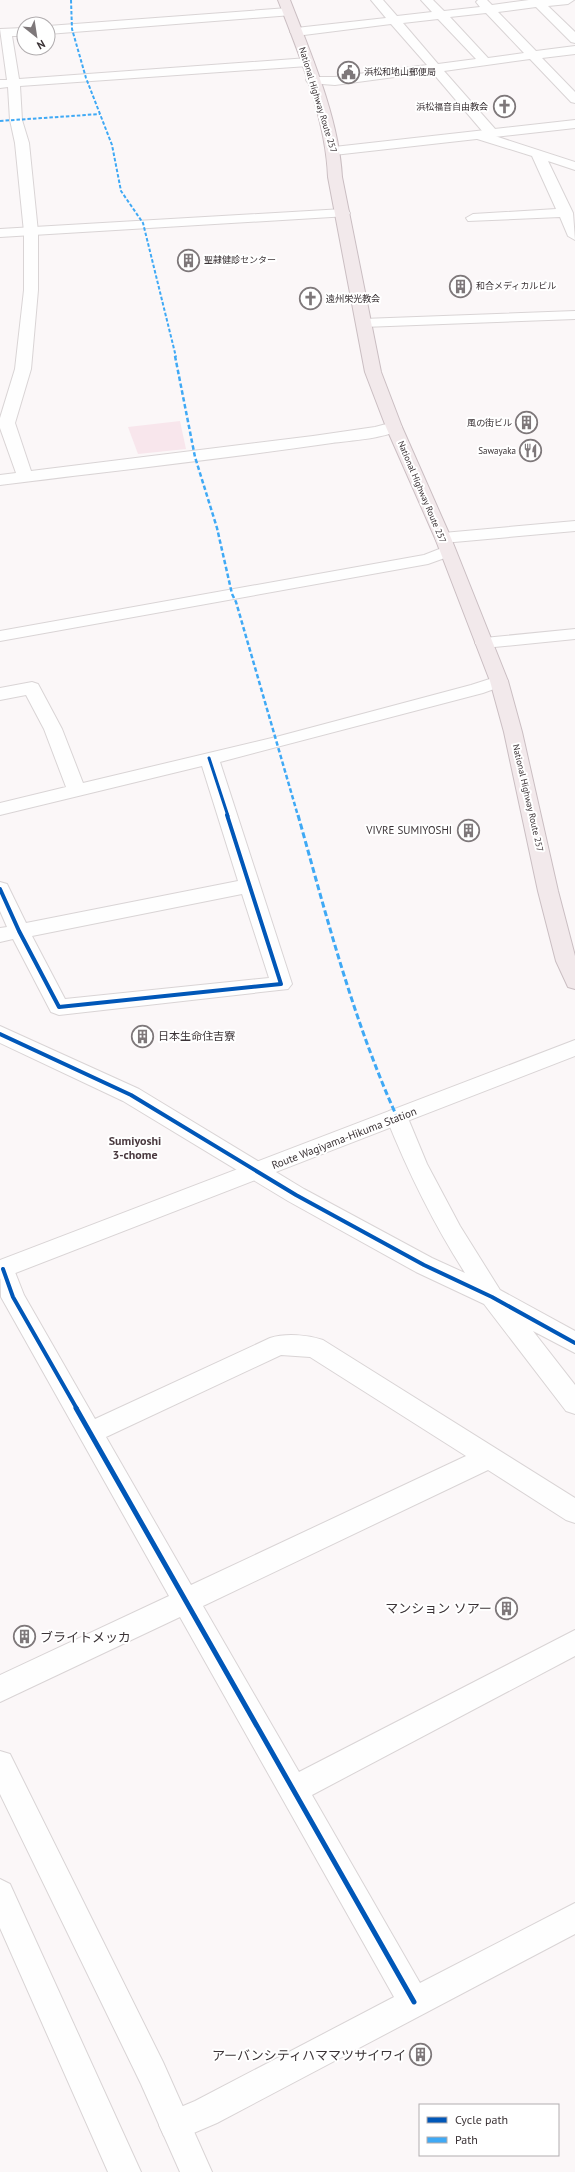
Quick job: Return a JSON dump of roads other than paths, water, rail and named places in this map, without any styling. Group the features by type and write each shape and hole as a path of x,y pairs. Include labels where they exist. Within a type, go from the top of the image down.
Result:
{"highway":[{"name":"National Highway Route 257","path":"286,6 308,62 312,80 334,151 336,177 373,372 394,427 445,544 499,681 513,732 548,891 566,961 575,982"}],"street":[{"path":"377,0 436,68 485,134 538,155 575,166"},
{"path":"427,0 440,16 485,62"},
{"path":"480,0 575,99"},
{"path":"296,32 489,10 537,2 568,0"},
{"path":"537,2 575,39"},
{"path":"56,29 286,6"},
{"path":"16,32 2,33 14,83 16,120 22,144 31,232 31,290 23,369 4,423 25,477"},
{"path":"312,80 335,81 575,50"},
{"path":"0,84 308,62"},
{"path":"334,151 575,124"},
{"path":"538,155 563,194 566,213 575,236"},
{"path":"0,233 343,212"},
{"path":"473,218 566,213"},
{"path":"364,324 575,315"},
{"path":"0,480 320,440 377,432 394,427"},
{"path":"0,636 428,559 445,544 575,526"},
{"path":"484,643 575,634"},
{"path":"0,809 209,758 477,689 499,681"},
{"path":"0,694 32,688 53,729 77,791"},
{"path":"0,889 10,933 59,1007 281,984 248,886 209,758"},
{"path":"10,933 248,886"},
{"path":"0,1034 131,1095 244,1165 259,1171 296,1194 424,1265 492,1297 575,1343"},
{"name":"Route Wagiyama-Hikuma Station","path":"2,1269 575,1048"},
{"path":"398,1117 416,1164 448,1225 492,1297 575,1404"},
{"path":"2,1269 13,1297 414,2002"},
{"path":"90,1433 279,1345 314,1347 575,1512"},
{"path":"0,1689 488,1458"},
{"path":"293,1790 575,1642"},
{"path":"0,1764 152,2073 196,2172"},
{"path":"0,1894 125,2172"},
{"path":"176,2125 206,2112 575,1918"}],"place":[{"name":"浜松和地山郵便局","path":"348,72"},
{"name":"浜松福音自由教会","path":"504,107"},
{"name":"聖隷健診センター","path":"188,260"},
{"name":"和合メディカルビル","path":"461,286"},
{"name":"遠州栄光教会","path":"310,299"},
{"name":"風の街ビル","path":"527,423"},
{"name":"Sawayaka","path":"531,451"},
{"name":"VIVRE SUMIYOSHI","path":"468,830"},
{"name":"日本生命住吉寮","path":"143,1036"},
{"name":"マンション ソアー","path":"507,1608"},
{"name":"ブライトメッカ","path":"24,1637"},
{"name":"アーバンシティハママツサイワイ","path":"421,2055"}],"district":[{"name":"Sumiyoshi 3-chome","path":"135,1148"}]}
